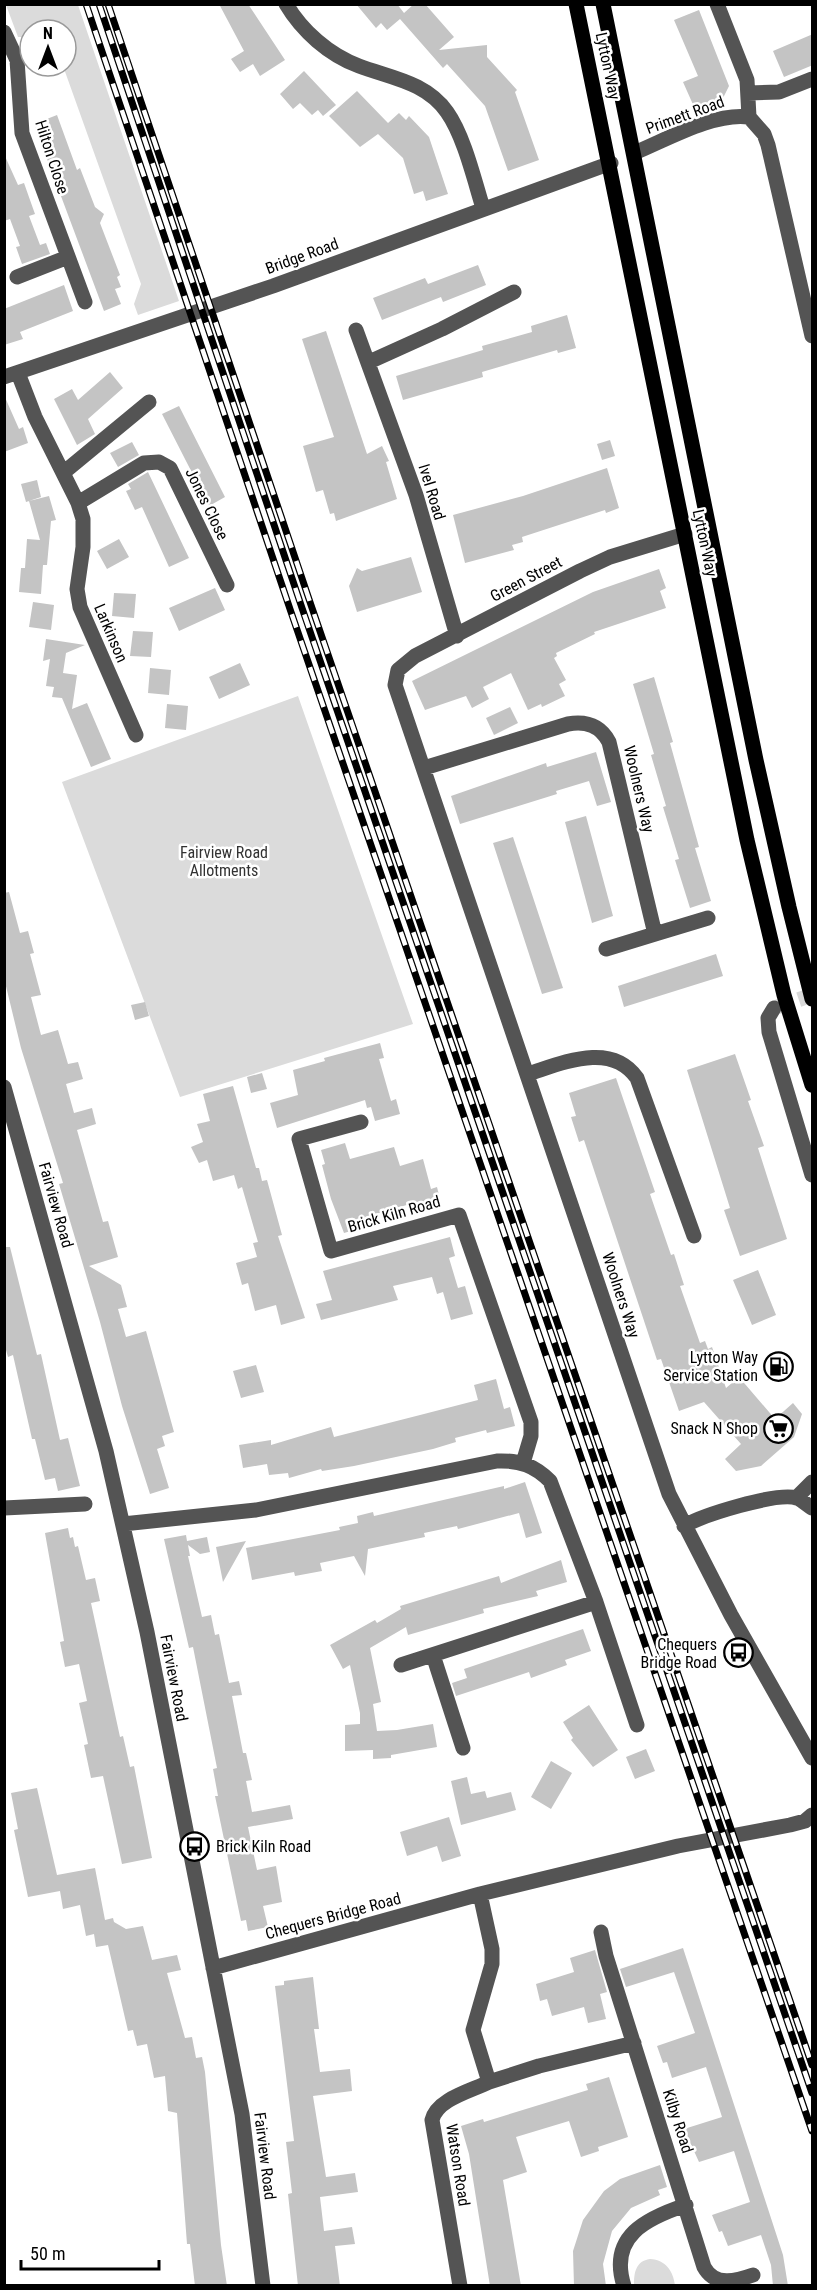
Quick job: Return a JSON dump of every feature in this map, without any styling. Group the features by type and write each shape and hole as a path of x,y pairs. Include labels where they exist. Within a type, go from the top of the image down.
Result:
{"main road":[{"name":"Lytton Way","path":"576,4 747,840 784,995 813,1085"},
{"name":"Lytton Way","path":"603,4 759,771 789,907 813,999"}],"street":[{"path":"286,4 311,36 334,53 357,66 410,82 439,102 456,130 483,208"},
{"name":"Primett Road","path":"717,4 743,66 748,93 749,117 764,134 768,145 806,275 813,336"},
{"name":"Hilton Close","path":"4,32 17,60 22,133 85,302"},
{"path":"748,93 779,92 813,78"},
{"name":"Primett Road","path":"634,153 719,119 736,116 749,117"},
{"name":"Bridge Road","path":"11,375 273,286 610,163"},
{"path":"17,277 68,257"},
{"path":"369,362 442,329 514,292"},
{"name":"Ivel Road","path":"356,330 416,495 457,636"},
{"name":"Larkinson","path":"11,375 78,503 84,531 77,589 80,607 136,735"},
{"path":"63,473 149,402"},
{"name":"Jones Close","path":"78,503 144,463 159,462 170,468 227,585"},
{"name":"Green Street","path":"395,676 402,664 415,656 580,571 610,557 685,534"},
{"name":"Woolners Way","path":"395,676 395,685 653,1449 684,1526"},
{"name":"Woolners Way","path":"424,768 568,724 585,723 601,730 609,742 655,934"},
{"path":"606,949 708,918"},
{"path":"774,1008 768,1018 769,1032 813,1175"},
{"path":"528,1074 589,1057 614,1060 631,1069 637,1078 694,1236"},
{"name":"Fairview Road","path":"4,1087 104,1444 123,1524 242,2114 263,2286"},
{"name":"Brick Kiln Road","path":"361,1122 299,1139 331,1251 459,1215 531,1422 531,1436 524,1463"},
{"path":"123,1524 256,1510 497,1461 524,1463 538,1469 550,1481 596,1602 637,1725"},
{"path":"813,1482 796,1498 734,1507 700,1517 684,1526 813,1758"},
{"path":"796,1498 813,1508"},
{"path":"4,1508 85,1504"},
{"path":"401,1665 596,1602"},
{"path":"434,1655 463,1748"},
{"name":"Chequers Bridge Road","path":"213,1968 480,1894 678,1846 790,1825 805,1821 813,1815"},
{"path":"480,1894 492,1949 492,1964 473,2030 489,2082"},
{"name":"Kilby Road","path":"602,1932 606,1956 708,2273 728,2282 753,2275"},
{"name":"Watson Road","path":"460,2286 432,2120 437,2108 489,2082 549,2063 634,2043"},
{"path":"624,2286 620,2268 623,2250 631,2235 645,2221 686,2205"}],"green space":[{"path":"6,5 78,5 179,301 138,315 134,304 141,284 67,78 78,78 78,18 18,18 18,37"},
{"name":"Fairview Road Allotments","path":"298,696 413,1024 180,1097 62,782"},
{"path":"650,2259 668,2267 675,2285 634,2285 637,2268 642,2262"}],"building":[{"path":"219,4 248,4 285,60 260,76 253,64 240,72 231,59 244,51"},
{"path":"356,4 397,4 404,13 414,4 425,4 454,37 439,50 487,45 487,57 517,90 515,92 539,160 508,171 485,106 447,64 443,68 400,19 387,30 381,23 376,28"},
{"path":"699,10 729,86 723,98 695,109 683,82 698,76 674,20"},
{"path":"813,34 813,65 784,77 773,51"},
{"path":"304,71 336,105 323,116 318,110 312,115 300,103 293,109 280,94"},
{"path":"357,91 388,123 399,113 406,120 409,116 429,137 448,194 426,201 423,191 414,194 403,158 378,134 360,147 329,116"},
{"path":"57,115 77,170 80,168 95,207 104,214 100,223 120,275 117,277 121,287 115,289 121,304 104,311 34,124"},
{"path":"4,154 18,185 24,183 35,214 29,216 40,245 46,243 50,254 22,264 16,247 20,246 10,219 4,221"},
{"path":"478,265 486,285 443,302 441,297 382,320 373,298 425,278 428,284"},
{"path":"64,285 73,311 20,332 23,339 4,345 4,309"},
{"path":"567,315 576,348 558,353 557,350 482,372 483,377 403,400 396,376 483,350 482,346 532,332 531,326"},
{"path":"326,331 367,454 382,446 389,461 386,462 397,499 336,521 334,513 330,514 323,490 316,492 303,446 334,437 302,339"},
{"path":"110,372 123,388 88,419 95,434 77,445 54,399 72,389 78,400"},
{"path":"4,395 19,429 23,427 28,443 4,452"},
{"path":"179,406 225,497 209,506 162,414"},
{"path":"610,440 615,456 602,460 597,444"},
{"path":"132,442 139,455 118,467 110,453"},
{"path":"607,468 619,508 606,513 605,510 522,537 523,542 512,545 514,550 465,563 453,515 523,496"},
{"path":"148,472 189,558 169,567 142,507 135,510 126,491 131,489 128,484"},
{"path":"37,480 41,497 26,502 21,484"},
{"path":"49,496 56,520 51,521 47,565 43,565 41,594 19,592 21,568 25,568 27,539 40,540 29,501"},
{"path":"119,539 129,557 107,569 97,551"},
{"path":"411,557 422,592 357,612 349,586 357,568 362,571"},
{"path":"659,569 666,588 660,591 666,608 594,632 595,634 556,653 557,656 554,658 566,680 559,684 565,696 542,707 541,704 528,710 511,673 483,687 489,699 472,708 466,696 425,710 412,681 593,592"},
{"path":"215,588 225,610 179,631 169,608"},
{"path":"114,593 136,594 134,618 112,616"},
{"path":"33,602 54,605 51,630 29,627"},
{"path":"133,631 153,632 151,657 130,656"},
{"path":"46,639 85,645 66,653 63,673 77,675 72,709 87,703 111,759 91,767 62,698 52,697 54,687 46,686 50,659 43,661"},
{"path":"240,663 250,685 219,699 209,677"},
{"path":"150,668 171,670 169,695 148,693"},
{"path":"654,677 699,847 695,848 711,901 690,908 675,860 679,859 663,807 666,806 651,755 654,754 633,684"},
{"path":"167,704 188,706 186,730 165,728"},
{"path":"510,707 518,723 494,735 486,718"},
{"path":"596,752 611,802 597,806 589,781 556,791 557,794 460,824 451,796 546,763 547,767"},
{"path":"586,816 613,916 592,923 565,822"},
{"path":"513,837 563,988 542,994 493,843"},
{"path":"9,892 20,933 28,931 34,953 30,954 41,995 31,997 41,1035 58,1030 68,1064 78,1062 83,1079 66,1084 74,1113 92,1108 96,1124 77,1130 103,1222 108,1221 118,1257 89,1266 121,1285 127,1307 118,1309 126,1337 146,1331 174,1432 162,1436 165,1446 157,1449 169,1488 150,1494 122,1406 59,1184 63,1183 21,1048 4,978 4,893"},
{"path":"716,954 723,976 624,1007 618,986"},
{"path":"145,1002 149,1016 135,1020 131,1005"},
{"path":"380,1043 384,1058 379,1059 391,1101 396,1099 400,1114 375,1121 371,1107 367,1108 365,1100 277,1128 270,1103 298,1095 293,1070 325,1061 324,1058"},
{"path":"735,1054 764,1146 758,1148 787,1239 740,1256 724,1210 730,1208 687,1070"},
{"path":"262,1073 267,1089 251,1093 247,1077"},
{"path":"616,1078 655,1192 650,1194 671,1255 674,1254 684,1285 680,1286 700,1343 705,1341 708,1349 712,1347 726,1388 739,1377 775,1419 793,1403 802,1414 794,1437 761,1466 736,1471 725,1459 741,1444 704,1402 679,1411 661,1359 657,1360 584,1140 579,1142 571,1117 576,1116 569,1093"},
{"path":"233,1086 256,1168 259,1168 262,1181 267,1180 282,1235 278,1236 305,1318 281,1325 276,1305 255,1311 248,1283 242,1285 236,1263 257,1257 253,1243 258,1242 242,1187 238,1189 234,1175 213,1181 207,1160 199,1163 191,1147 203,1142 197,1124 210,1121 203,1094"},
{"path":"345,1143 350,1159 394,1147 400,1166 423,1159 431,1189 437,1187 442,1207 413,1215 410,1204 366,1217 368,1226 344,1233 331,1199 322,1165 325,1164 321,1150"},
{"path":"450,1237 455,1256 449,1258 458,1288 465,1286 473,1314 451,1320 443,1292 437,1294 432,1277 393,1286 398,1300 321,1320 316,1304 332,1300 323,1271"},
{"path":"4,1247 10,1247 37,1355 41,1354 60,1440 68,1438 80,1486 58,1491 55,1478 45,1480 35,1439 32,1439 13,1355 8,1357 4,1343"},
{"path":"758,1270 776,1315 752,1325 733,1280"},
{"path":"256,1365 264,1392 241,1398 233,1371"},
{"path":"496,1379 504,1409 510,1407 515,1426 455,1438 456,1442 433,1449 354,1466 322,1471 321,1469 289,1478 288,1473 269,1475 267,1464 243,1468 239,1445 271,1440 271,1445 331,1427 334,1437 424,1414 478,1400 474,1385"},
{"path":"525,1482 542,1533 526,1538 519,1513 458,1529 457,1526 424,1533 425,1537 368,1549 365,1576 354,1556 320,1563 322,1571 295,1576 294,1572 252,1580 246,1548 340,1530 339,1527 358,1523 357,1516 373,1512 374,1516 504,1486 504,1489"},
{"path":"68,1528 75,1547 78,1546 86,1580 95,1578 100,1601 91,1603 120,1737 123,1736 130,1767 134,1766 152,1858 122,1864 103,1776 91,1778 84,1745 88,1744 79,1703 87,1701 79,1664 65,1667 60,1642 64,1641 45,1533"},
{"path":"186,1535 187,1541 207,1537 210,1552 200,1554 188,1545 190,1556 188,1556 202,1617 211,1615 215,1635 219,1634 229,1683 239,1681 242,1695 232,1696 243,1753 246,1753 252,1780 246,1781 252,1812 290,1805 293,1819 248,1827 257,1870 276,1866 282,1902 263,1906 268,1927 248,1931 246,1920 241,1921 215,1796 218,1796 213,1769 217,1768 193,1647 189,1648 164,1539"},
{"path":"246,1541 223,1582 216,1547"},
{"path":"561,1560 567,1582 536,1591 538,1596 483,1609 484,1613 408,1635 406,1627 370,1648 381,1702 373,1704 377,1731 433,1724 437,1747 391,1755 391,1758 373,1759 373,1750 345,1751 345,1725 360,1724 360,1713 350,1665 343,1669 330,1645 375,1620 377,1623 401,1609 400,1606 499,1576 501,1583"},
{"path":"583,1629 591,1651 565,1660 567,1665 531,1678 529,1672 456,1696 452,1683 467,1678 464,1669"},
{"path":"589,1705 618,1750 593,1767 571,1740 573,1738 563,1722"},
{"path":"646,1749 655,1771 635,1779 626,1757"},
{"path":"551,1761 572,1773 551,1809 531,1797"},
{"path":"467,1777 471,1794 485,1791 487,1798 511,1792 516,1810 461,1825 451,1781"},
{"path":"37,1788 57,1875 95,1868 105,1920 113,1918 114,1922 126,1929 143,1926 152,1960 177,1955 181,1970 167,1973 185,2038 192,2037 196,2058 202,2057 205,2072 227,2286 195,2286 190,2244 187,2244 177,2113 168,2111 165,2076 154,2078 147,2044 137,2046 133,2030 128,2031 108,1945 96,1947 94,1934 86,1936 80,1905 63,1909 60,1891 28,1897 14,1830 18,1829 11,1793"},
{"path":"449,1817 461,1856 442,1862 437,1846 407,1856 400,1832"},
{"path":"683,1948 783,2255 788,2286 773,2286 771,2265 761,2235 728,2246 712,2215 750,2202 734,2151 699,2162 684,2129 722,2117 706,2067 672,2078 667,2062 663,2063 657,2046 695,2033 674,1972 626,1987 620,1969"},
{"path":"595,1950 607,1992 600,1994 606,2019 588,2023 584,2007 552,2016 547,1999 540,2001 536,1984 574,1972 570,1958"},
{"path":"313,1977 319,2029 314,2029 320,2072 350,2069 352,2091 313,2096 326,2177 355,2173 358,2192 320,2197 324,2231 352,2227 355,2244 335,2246 340,2286 298,2286 288,2194 292,2193 286,2142 294,2141 275,1986 284,1985 284,1981"},
{"path":"609,2077 628,2137 598,2147 599,2151 581,2157 569,2121 516,2137 527,2172 503,2180 521,2286 490,2286 469,2154 461,2126 483,2119 484,2122 588,2090 586,2084"},
{"path":"660,2165 667,2187 658,2190 660,2195 631,2208 612,2231 603,2264 606,2286 574,2286 573,2251 583,2220 604,2191 620,2179"}],"tunnel":[{"path":"777,1007 812,995"}],"railway":[{"path":"86,4 291,612 812,2131"},
{"path":"99,4 302,608 812,2093"},
{"path":"108,4 311,605 812,2065"}],"place":[{"name":"Lytton Way Service Station","path":"779,1366"},
{"name":"Snack N Shop","path":"779,1428"},
{"name":"Chequers Bridge Road","path":"738,1653"},
{"name":"Brick Kiln Road","path":"195,1846"}]}
